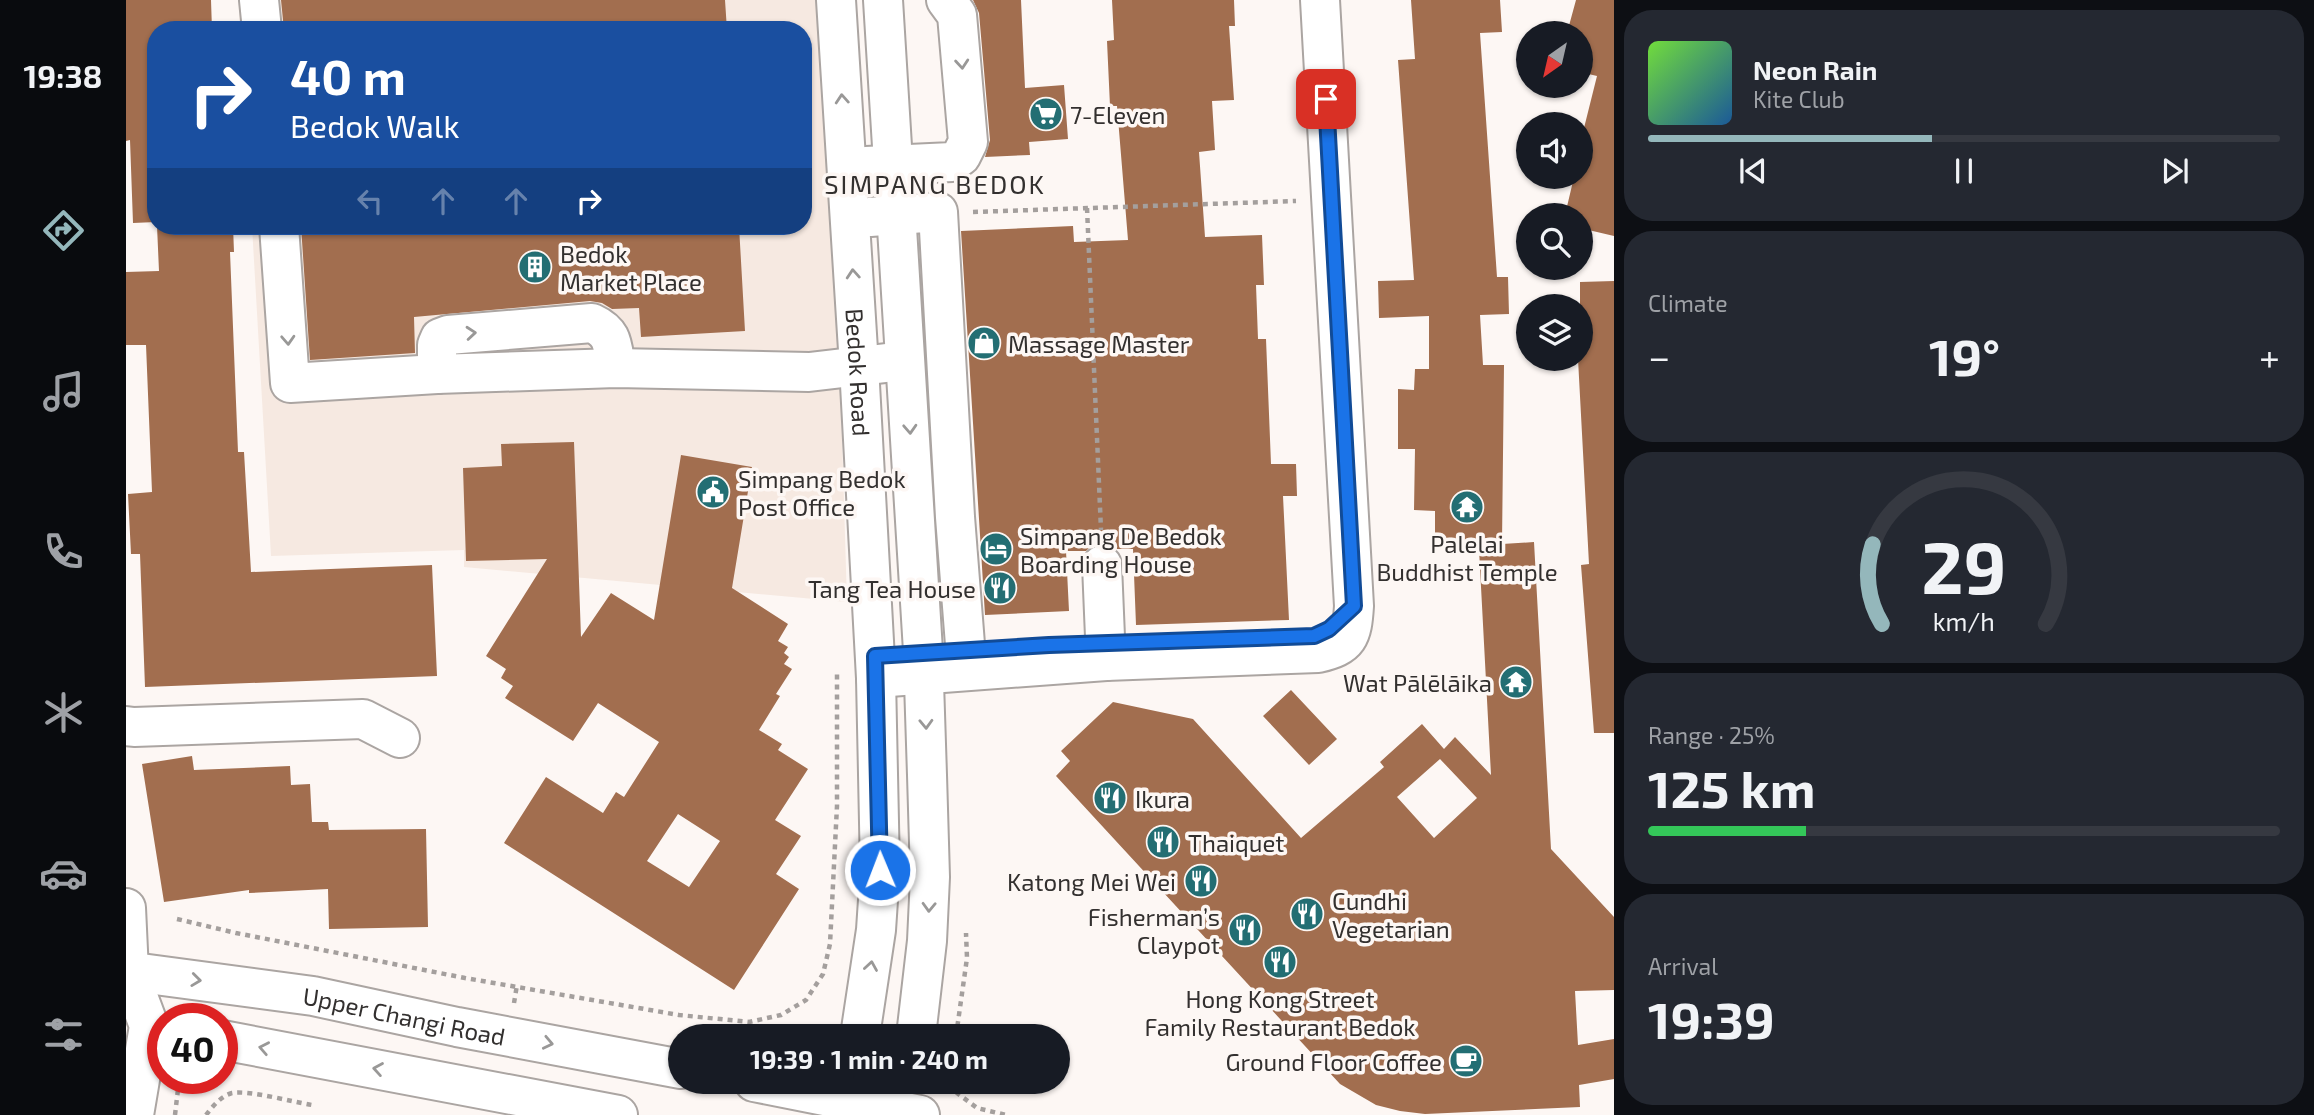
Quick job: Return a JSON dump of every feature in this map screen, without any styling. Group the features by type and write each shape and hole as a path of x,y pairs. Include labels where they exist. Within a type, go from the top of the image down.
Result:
{"street":[{"path":"259,0 261,21"},
{"name":"Bedok Road","path":"836,0 875,667 880,870 876,930 861,1024"},
{"name":"Bedok Road","path":"883,0 923,662 930,877 927,941 917,1024"},
{"path":"846,167 952,162 961,156 968,142 957,15 946,0"},
{"path":"875,667 1314,636 1329,629 1354,606 1320,0"},
{"path":"850,219 937,212 954,517 966,660"},
{"path":"280,235 290,383 437,374 616,368 809,372 905,360"},
{"path":"1102,565 1106,652"},
{"path":"126,726 363,719 400,738"},
{"path":"126,908 127,971 146,1025 134,1115"},
{"name":"Upper Changi Road","path":"127,971 313,996 457,1027 668,1067"},
{"path":"445,1081 457,1027"},
{"path":"238,1043 618,1115"},
{"path":"829,1094 911,1106"}],"path":[{"path":"970,212 1332,198"},
{"path":"1087,208 1102,565"},
{"path":"177,919 465,978 679,1015 749,1022 781,1015 806,1000 824,974 830,944 837,806 838,667"},
{"path":"206,1115 219,1100 232,1093 253,1094 312,1105"},
{"path":"175,1115 177,1094"},
{"path":"958,1094 977,1108 1006,1115"}],"shaded area":[{"path":"239,0 822,0 839,337 847,602 464,567 464,550 271,556 253,235 812,235 812,21 240,21"}],"building":[{"path":"126,0 211,0 212,21 147,21 147,222 133,223 130,140 126,141"},
{"path":"281,0 725,0 726,21 283,21"},
{"path":"973,0 1021,0 1025,88 1064,85 1068,139 1029,142 1030,155 985,157 990,140 979,13"},
{"path":"1112,0 1234,0 1235,26 1229,26 1234,100 1212,101 1215,150 1199,152 1205,237 1262,235 1264,285 1256,285 1258,339 1266,339 1271,464 1296,464 1297,496 1283,496 1289,620 1136,625 1133,549 1116,549 1102,543 1091,546 1086,551 1066,551 1069,611 985,615 961,231 1073,226 1074,242 1128,240 1117,106 1110,106 1107,41 1114,40"},
{"path":"1411,0 1500,0 1502,32 1480,33 1497,277 1508,277 1509,314 1480,315 1483,365 1504,365 1502,544 1534,542 1551,849 1614,917 1614,990 1575,991 1578,1045 1614,1039 1614,1079 1579,1085 1580,1107 1425,1114 1376,1105 1340,1084 1056,776 1070,761 1061,751 1113,702 1193,719 1301,838 1384,767 1380,762 1422,724 1444,749 1455,737 1491,775 1479,549 1435,548 1435,511 1414,510 1415,449 1398,449 1398,389 1414,390 1415,369 1429,369 1429,316 1379,318 1378,281 1414,280 1398,60 1415,59","holes":["1440,759 1477,798 1434,838 1397,797"]},
{"path":"1576,0 1614,0 1614,236 1593,231 1593,203 1568,203 1571,189 1593,189 1593,112 1588,112 1597,76 1593,75 1593,21 1570,21"},
{"path":"157,235 233,235 234,252 230,252 238,452 244,452 251,572 432,565 437,676 145,687 140,554 131,554 128,494 152,492 146,345 126,345 126,272 159,271"},
{"path":"302,235 740,235 745,331 641,337 639,308 612,309 602,303 590,301 414,317 415,353 310,360"},
{"path":"1614,281 1614,733 1594,733 1581,565 1589,564 1579,371 1593,371 1593,294 1580,294 1580,282"},
{"path":"574,442 581,637 611,593 654,620 681,455 752,467 732,588 788,624 778,641 788,647 784,653 789,657 784,664 792,669 776,694 780,696 759,730 782,744 778,750 808,769 775,820 801,836 776,874 799,889 734,990 504,843 546,777 603,813 616,792 624,797 659,742 598,703 573,741 505,698 513,686 501,678 506,669 486,656 547,559 466,561 463,468 502,466 501,444","holes":["678,814 720,841 689,887 647,861"]},
{"path":"1291,690 1337,739 1309,765 1263,716"},
{"path":"192,756 194,770 290,766 291,785 310,784 312,822 328,822 329,830 426,829 428,927 329,929 328,889 249,893 249,890 164,902 142,764"}],"place":[{"name":"7-Eleven","path":"1046,114"},
{"name":"Bedok Market Place","path":"535,267"},
{"name":"Massage Master","path":"984,343"},
{"name":"Simpang Bedok Post Office","path":"713,492"},
{"name":"Palelai Buddhist Temple","path":"1467,507"},
{"name":"Simpang De Bedok Boarding House","path":"996,549"},
{"name":"Tang Tea House","path":"1000,588"},
{"name":"Wat Pālēlāika","path":"1516,682"},
{"name":"Ikura","path":"1110,798"},
{"name":"Thaiquet","path":"1163,842"},
{"name":"Katong Mei Wei","path":"1201,881"},
{"name":"Cundhi Vegetarian","path":"1307,914"},
{"name":"Fisherman’s Claypot","path":"1245,930"},
{"name":"Hong Kong Street Family Restaurant Bedok","path":"1280,962"},
{"name":"Ground Floor Coffee","path":"1466,1061"}],"district":[{"name":"SIMPANG BEDOK","path":"935,183"}],"route":[{"path":"880,870 875,656 1049,645 1314,636 1329,629 1354,606 1326,99"}]}
